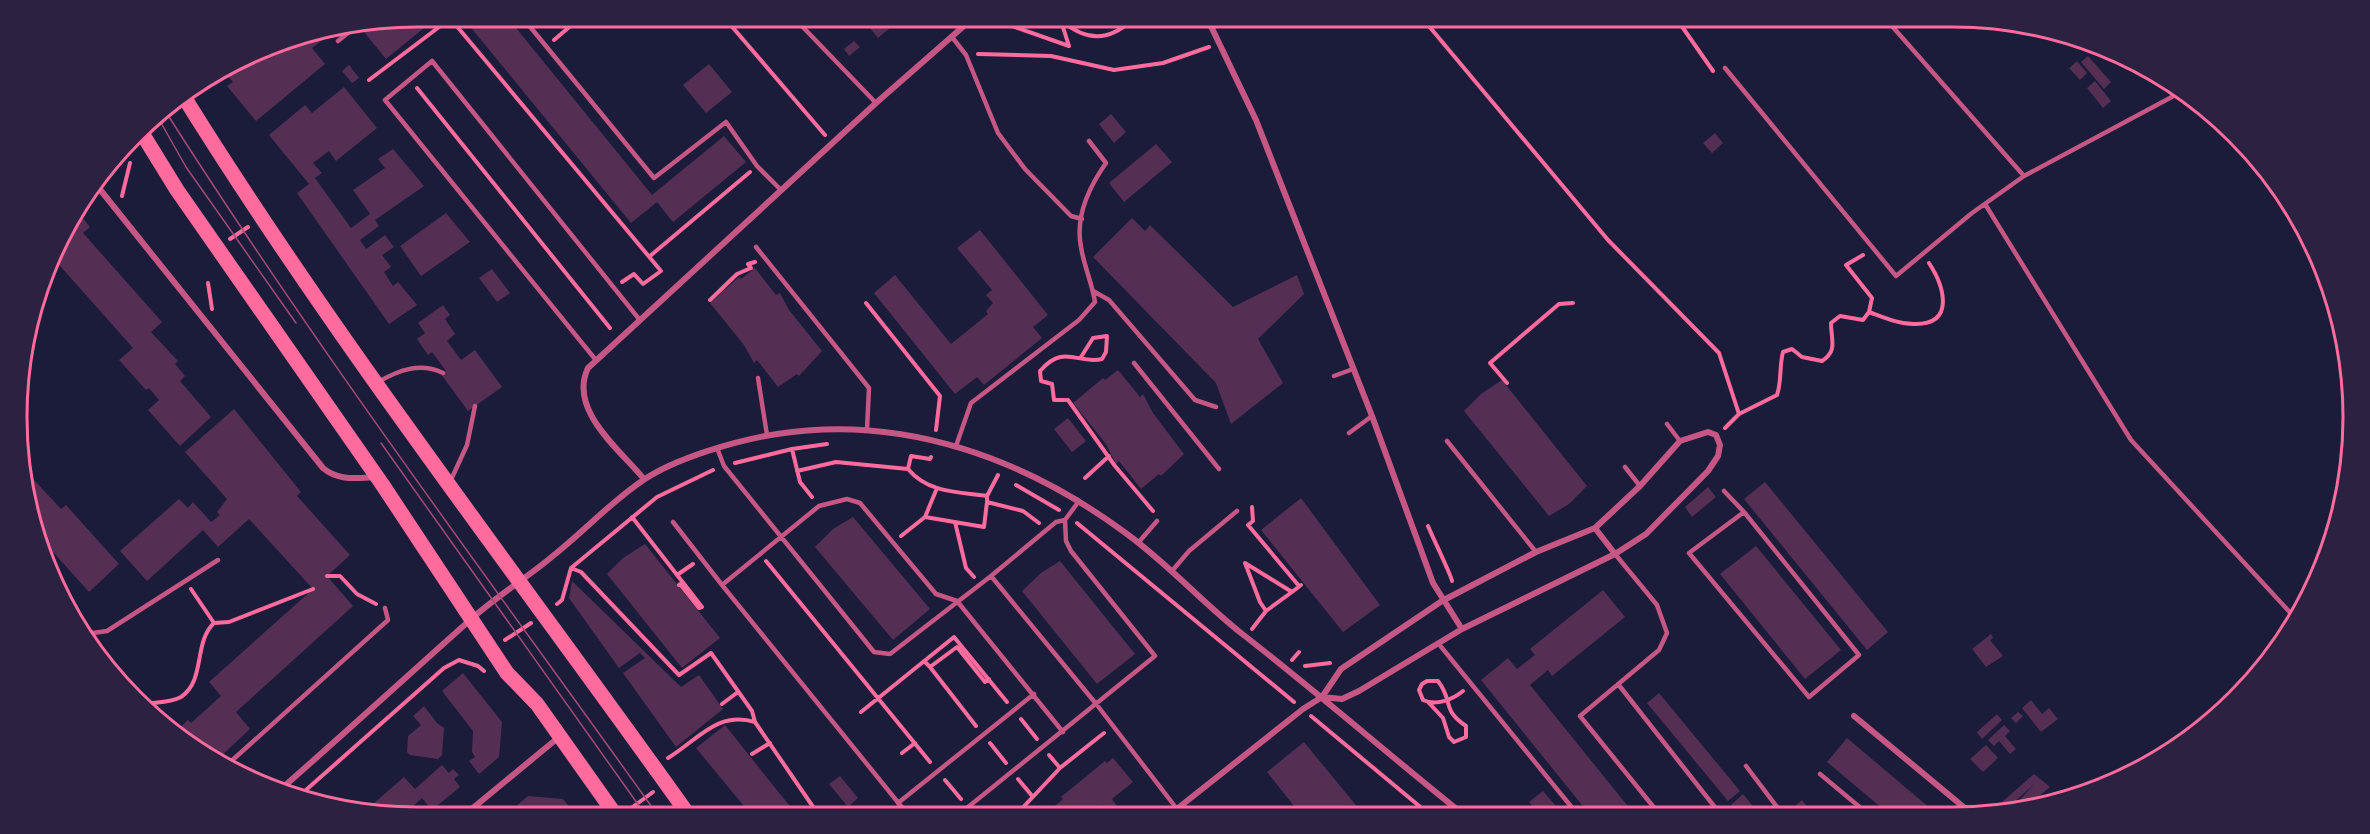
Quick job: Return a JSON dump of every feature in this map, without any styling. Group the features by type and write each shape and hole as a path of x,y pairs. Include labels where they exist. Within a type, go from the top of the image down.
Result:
{"main road":[{"path":"187,102 262,218 376,384 683,807"},
{"path":"145,137 507,673 537,704 617,807"}],"street":[{"path":"644,479 597,423 583,399 584,378 595,359 831,142 963,27"},
{"path":"1212,27 1256,120 1372,416 1433,583 1442,601 1462,629"},
{"path":"101,190 323,468 331,475 343,478 376,477"},
{"path":"287,784 470,620 520,582 644,479 717,448 767,435 842,428 867,429 935,439 998,459 1079,501 1138,543 1246,636 1454,807"},
{"path":"1180,807 1322,697 1341,669 1442,601 1536,552 1595,528 1640,486 1680,441 1708,432 1716,435 1720,445 1718,456 1708,471 1646,534 1615,554 1462,629 1359,691 1342,699 1322,697"},
{"path":"1595,528 1615,554"},
{"path":"1854,716 1963,807"},
{"path":"474,807 560,736"}],"lane":[{"path":"530,27 654,178 726,122 757,166 780,189"},
{"path":"803,27 876,103"},
{"path":"1893,27 2024,176"},
{"path":"338,41 348,33"},
{"path":"952,37 966,55 998,133 1024,169 1071,216 1082,219"},
{"path":"595,359 385,100 432,62 639,319"},
{"path":"1725,68 1896,276 1922,252 2024,176 2174,96"},
{"path":"956,446 970,403 1079,320 1095,302 1080,246 1082,208 1096,176 1106,163 1089,141"},
{"path":"1985,204 2131,440 2290,613"},
{"path":"756,247 869,388 867,429"},
{"path":"1093,291 1109,300 1195,400 1216,407"},
{"path":"1134,363 1219,469"},
{"path":"376,384 406,369 431,367 443,373"},
{"path":"1334,376 1353,369"},
{"path":"758,378 767,435"},
{"path":"449,484 467,445 475,406"},
{"path":"1349,433 1372,416"},
{"path":"1667,424 1680,441"},
{"path":"1447,441 1536,552"},
{"path":"717,448 724,466 874,652 882,656 896,650 992,576 1056,522 1067,518"},
{"path":"1625,467 1640,486"},
{"path":"1724,491 1744,512 1859,655 1809,698 1689,553 1744,512"},
{"path":"722,585 819,506 847,499 860,503 936,594 957,601 1063,732"},
{"path":"969,807 1155,656 1071,551 1066,541 1067,518 1079,501"},
{"path":"1172,571 1189,551 1237,511"},
{"path":"1138,543 1158,519"},
{"path":"673,522 901,807"},
{"path":"1615,554 1657,605 1667,633 1659,650 1580,716 1654,807"},
{"path":"92,633 107,631 218,560"},
{"path":"992,576 1097,705 1175,807"},
{"path":"232,760 388,620 385,609"},
{"path":"1438,643 1571,807"},
{"path":"1618,684 1715,807"},
{"path":"898,803 1034,694"},
{"path":"1746,766 1778,807"},
{"path":"1820,774 1860,807"}],"path":[{"path":"369,80 439,27"},
{"path":"458,27 661,271 643,284 634,274 615,288"},
{"path":"546,46 569,27"},
{"path":"732,27 831,142"},
{"path":"1015,27 1069,46 1064,27"},
{"path":"1071,27 1086,37 1110,35 1122,27"},
{"path":"1430,27 1608,240 1719,353 1739,414"},
{"path":"1682,27 1714,73 1720,75 1725,68"},
{"path":"966,55 1051,56 1114,70 1163,63 1203,51 1219,42"},
{"path":"410,80 609,328"},
{"path":"118,211 130,163"},
{"path":"650,256 757,166"},
{"path":"217,247 262,218"},
{"path":"1716,435 1739,414 1777,395 1781,383 1779,366 1783,352 1792,349 1802,357 1822,361 1830,356 1834,347 1831,323 1840,316 1863,320 1869,312 1872,298 1846,265 1875,249"},
{"path":"1869,312 1902,323 1916,324 1931,321 1941,312 1944,300 1942,286 1922,252"},
{"path":"710,300 737,274 751,268 748,264 759,261"},
{"path":"866,303 940,396 936,430"},
{"path":"1507,383 1490,363 1559,304 1573,303"},
{"path":"1081,357 1093,338 1107,336 1106,352 1102,359 1091,360 1069,356 1052,360 1040,371 1041,381 1052,384 1054,400 1068,400 1158,519"},
{"path":"509,649 503,642 562,600 571,568 632,517 672,488 724,466 792,448 832,443"},
{"path":"792,448 800,482 806,490"},
{"path":"905,449 943,457"},
{"path":"908,469 911,456 930,459 931,457"},
{"path":"1085,478 1109,456"},
{"path":"797,471 836,462 908,469 919,482 938,488 987,496"},
{"path":"993,472 1067,518 1297,704"},
{"path":"925,517 984,527 987,496 998,475"},
{"path":"909,529 925,517 938,488"},
{"path":"987,502 1023,511 1046,530"},
{"path":"1246,636 1266,611 1300,586 1248,525 1253,521 1252,507"},
{"path":"632,517 702,607 699,608 679,585"},
{"path":"955,522 966,568 980,585"},
{"path":"760,554 967,807"},
{"path":"678,575 701,559"},
{"path":"1266,611 1260,603 1245,563 1292,592"},
{"path":"571,568 581,572 679,675 711,653 752,711 755,722 813,807"},
{"path":"327,576 340,576 357,594 385,609"},
{"path":"185,580 214,623"},
{"path":"152,703 180,697 194,682 205,632 214,623 229,622 313,589"},
{"path":"861,712 954,637 1060,768"},
{"path":"924,661 930,667 957,647 985,682 989,679"},
{"path":"305,790 444,668 459,660 478,666 490,677 507,673"},
{"path":"1427,681 1438,681 1449,700 1451,716 1466,726 1466,738 1454,742 1449,737 1443,718 1423,700 1419,690 1427,681"},
{"path":"1429,703 1449,700 1471,686"},
{"path":"722,704 738,693"},
{"path":"1305,711 1421,807"},
{"path":"654,766 724,719 738,717 755,722"},
{"path":"1023,807 1060,768 1113,726"},
{"path":"752,754 770,743"},
{"path":"902,753 915,743"},
{"path":"633,807 666,784"}],"building":[{"path":"425,27 386,59 364,32 367,30"},
{"path":"470,27 515,27 652,195 724,136 746,162 673,222 657,202 631,223"},
{"path":"869,27 891,27 878,38"},
{"path":"325,38 312,48 325,64 256,121 227,86 233,82 228,76 245,67 292,48"},
{"path":"854,41 860,47 849,56 844,49"},
{"path":"2088,56 2111,82 2104,89 2081,62"},
{"path":"2077,61 2087,73 2080,80 2069,68"},
{"path":"709,64 732,92 706,113 683,85"},
{"path":"349,65 359,78 352,83 342,71"},
{"path":"2095,81 2111,101 2103,108 2087,88"},
{"path":"344,87 377,128 336,161 329,151 313,163 322,173 315,178 351,228 370,214 353,190 385,168 378,159 393,149 424,186 375,220 379,226 360,240 366,249 385,235 394,247 382,255 391,267 384,272 393,286 398,282 417,305 389,324 297,193 309,184 269,135 305,105 312,113"},
{"path":"1111,114 1126,132 1114,143 1099,124"},
{"path":"1715,133 1723,143 1712,153 1703,143"},
{"path":"1156,144 1172,162 1124,202 1109,183"},
{"path":"446,213 470,242 421,276 400,246"},
{"path":"82,217 90,227 83,233 162,322 151,332 178,361 175,364 185,376 180,381 211,417 180,446 148,410 159,400 149,388 146,390 119,360 133,348 59,264 70,244 68,242"},
{"path":"1132,218 1145,231 1150,225 1233,307 1297,275 1304,294 1258,339 1283,383 1231,424 1216,383 1093,257"},
{"path":"980,230 1048,315 1033,327 1042,338 984,385 977,377 955,394 874,293 895,275 951,344 988,314 986,311 993,303 986,295 992,290 957,248"},
{"path":"755,268 776,295 780,293 789,310 822,351 799,376 797,374 778,387 757,360 754,363 744,345 710,303 739,277 741,279"},
{"path":"492,269 510,293 497,302 479,278"},
{"path":"443,305 450,315 445,319 455,334 447,341 461,360 475,350 502,387 468,411 441,374 446,371 432,352 428,355 417,339 425,333 418,323"},
{"path":"1118,370 1140,397 1143,394 1153,413 1184,454 1161,476 1159,474 1141,489 1119,461 1116,464 1106,444 1073,403 1103,378 1105,380"},
{"path":"1502,380 1587,486 1569,504 1549,516 1464,411 1481,394"},
{"path":"234,409 301,492 297,496 350,555 327,576 353,606 236,712 250,729 222,755 181,727 188,720 191,723 221,696 209,682 313,589 249,519 218,547 203,530 147,581 120,551 179,499 188,508 193,502 211,522 220,515 217,512 227,499 185,452"},
{"path":"1068,418 1086,441 1072,452 1054,429"},
{"path":"31,477 61,509 66,505 119,564 89,592 51,549 40,518"},
{"path":"1765,482 1888,632 1867,650 1744,499"},
{"path":"1708,487 1716,497 1692,517 1685,507"},
{"path":"1301,498 1380,605 1343,632 1261,530"},
{"path":"853,517 930,609 893,640 815,547 833,529"},
{"path":"645,544 720,638 682,668 607,574 623,558"},
{"path":"1756,546 1841,650 1805,679 1720,574"},
{"path":"1060,561 1135,654 1097,684 1022,591 1041,573"},
{"path":"572,581 681,687 699,675 723,709 676,747 623,673 645,658 640,653 619,668 569,598"},
{"path":"1603,590 1625,617 1552,676 1548,670 1530,685 1629,807 1584,807 1481,680 1508,658 1517,669 1535,655 1530,649"},
{"path":"1991,634 1993,638 1990,640 2003,656 1986,667 1972,649"},
{"path":"463,673 502,722 499,757 479,774 469,761 475,757 472,752 473,731 442,691"},
{"path":"1659,693 1740,791 1728,801 1647,703"},
{"path":"2031,700 2042,714 2049,708 2058,719 2041,732 2022,708"},
{"path":"424,706 437,723 444,728 442,755 438,759 410,755 407,752 408,736 421,725 413,716"},
{"path":"2018,712 2023,716 2016,723 2011,718"},
{"path":"1997,714 2002,720 1982,739 1977,732"},
{"path":"725,725 791,807 745,807 696,748"},
{"path":"2004,725 2010,731 2005,736 2016,749 2010,754 1999,741 1994,746 1988,740"},
{"path":"1847,738 1929,807 1881,807 1827,762"},
{"path":"1304,742 1357,807 1295,807 1267,772"},
{"path":"1986,745 1998,758 1983,772 1970,759"},
{"path":"1113,758 1133,782 1112,799 1116,807 1104,805 1102,807 1054,807 1063,799 1061,797 1105,761 1107,763"},
{"path":"442,765 449,773 453,769 459,775 454,779 460,787 436,807 430,807 422,798 412,807 372,805 404,777 415,789"},
{"path":"2034,774 2050,787 2039,798 2018,802 2034,784 2014,802 2004,804 2002,802"},
{"path":"840,776 858,798 848,807 829,784"},
{"path":"1543,791 1557,807 1533,807 1529,802"},
{"path":"1743,794 1754,807 1733,807 1731,805"},
{"path":"528,796 563,799 569,807 515,807"},
{"path":"1802,800 1808,807 1794,807"}],"tram line":[{"path":"169,117 344,378 652,807"},
{"path":"161,123 186,167 296,323"},
{"path":"381,443 640,807"}]}
